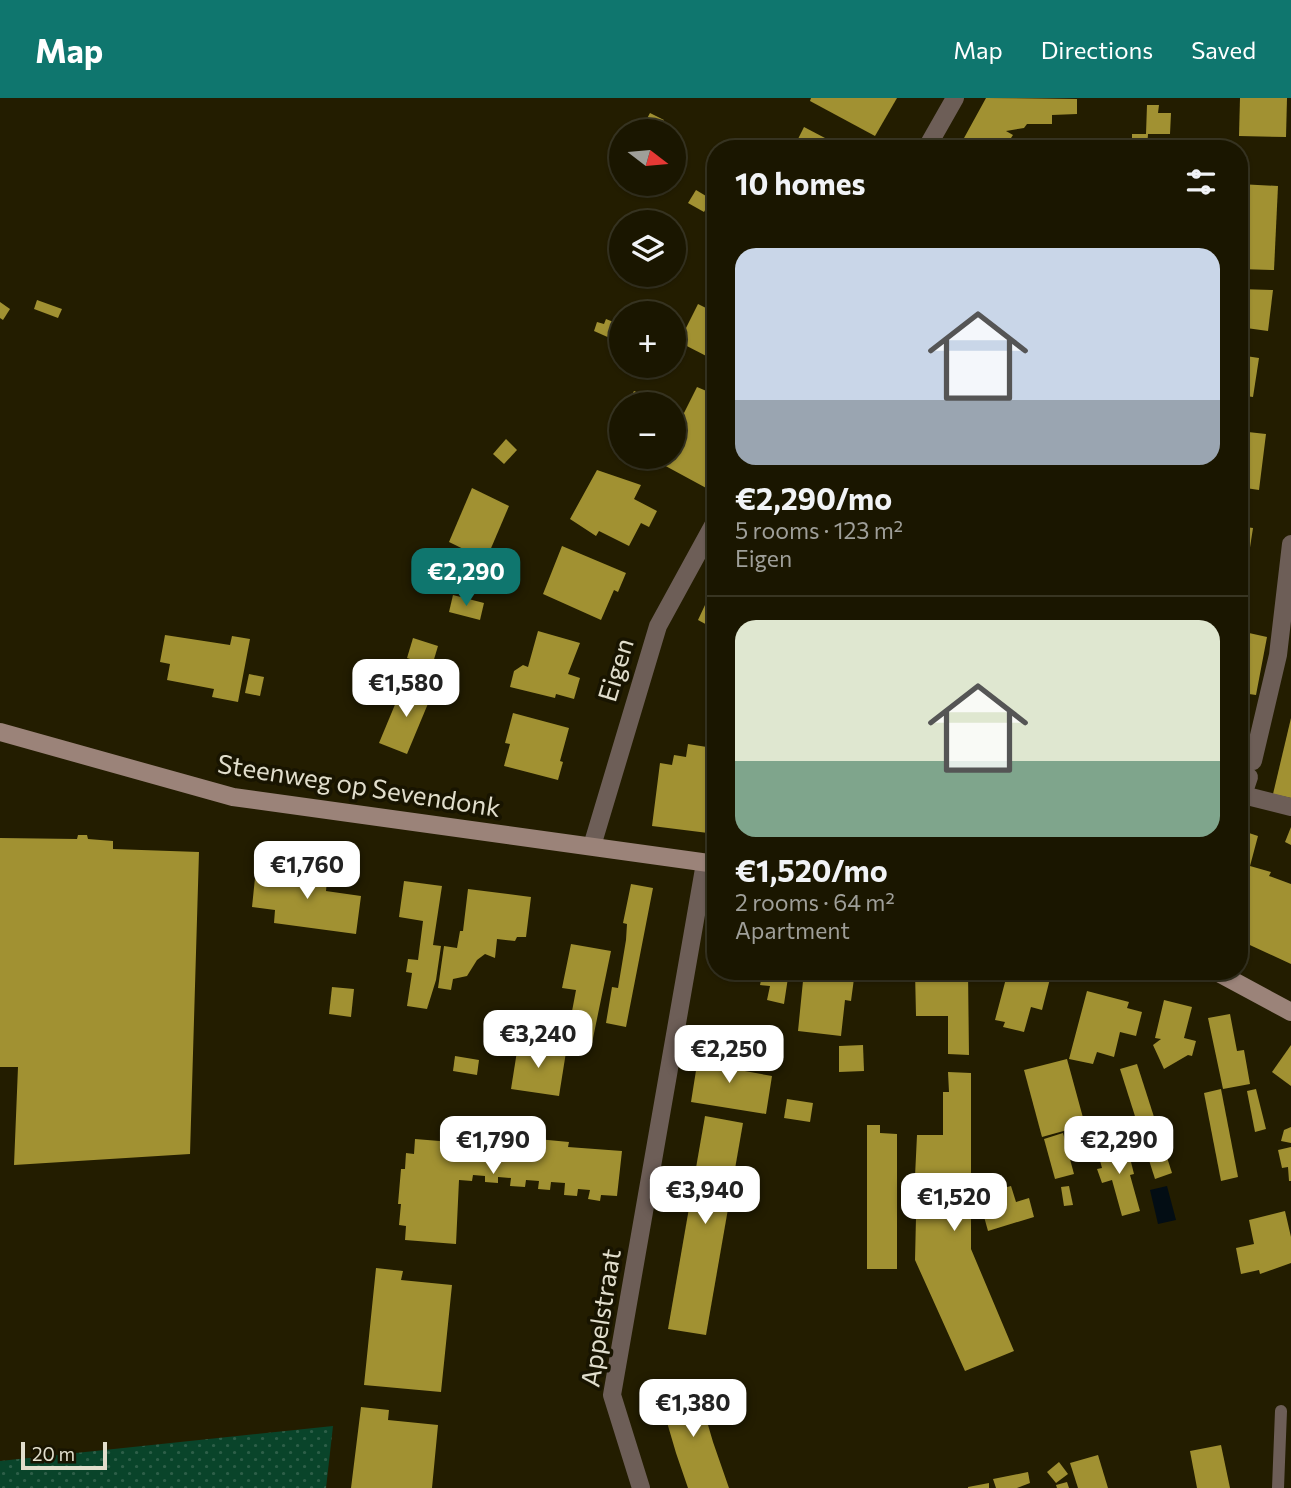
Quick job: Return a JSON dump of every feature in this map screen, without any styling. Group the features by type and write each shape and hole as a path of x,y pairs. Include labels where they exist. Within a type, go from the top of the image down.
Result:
{"street":[{"path":"931,140 955,98"},
{"name":"Eigen","path":"592,846 658,626 707,536"},
{"path":"1254,761 1278,655 1291,544"},
{"name":"Steenweg op Sevendonk","path":"0,732 233,797 707,862"},
{"path":"1248,799 1291,807"},
{"name":"Appelstraat","path":"641,1488 612,1395 707,884"},
{"path":"1232,980 1291,1012"}],"lane":[{"path":"1278,1488 1281,1411"}],"green space":[{"path":"333,1426 326,1488 0,1488 0,1461"}],"shaded area":[{"path":"1167,1186 1176,1220 1158,1224 1150,1190"}],"building":[{"path":"811,98 897,98 875,136 810,101"},
{"path":"986,98 1077,99 1077,114 1052,115 1052,124 1027,124 1024,128 1006,131 1013,135 1010,140 963,140"},
{"path":"1240,98 1287,98 1286,137 1239,136"},
{"path":"1147,105 1159,105 1158,113 1171,113 1170,134 1148,134 1148,140 1132,140 1132,134 1146,134"},
{"path":"650,113 662,119 647,119"},
{"path":"804,127 829,140 798,140"},
{"path":"1248,184 1278,186 1274,270 1248,269"},
{"path":"696,190 707,197 704,212 688,203"},
{"path":"1248,289 1273,290 1268,331 1248,328"},
{"path":"37,300 62,309 58,318 34,309"},
{"path":"0,302 10,309 3,320 0,318"},
{"path":"698,304 707,308 707,356 686,346 686,328"},
{"path":"606,319 609,320 609,338 594,331 597,322 604,324"},
{"path":"1248,356 1259,358 1253,397 1248,396"},
{"path":"697,387 707,391 707,488 671,469 686,469 686,409"},
{"path":"1248,432 1266,434 1259,490 1248,488"},
{"path":"506,439 517,450 504,464 493,454"},
{"path":"597,470 641,485 634,499 657,511 649,527 641,523 629,546 599,531 596,536 570,519"},
{"path":"472,488 509,506 486,560 449,542"},
{"path":"1248,527 1253,528 1248,560"},
{"path":"562,546 626,573 618,592 614,590 601,620 543,594"},
{"path":"453,595 484,603 480,620 449,612"},
{"path":"705,605 707,606 707,625 698,620"},
{"path":"538,631 580,643 568,674 580,678 574,699 556,694 555,698 510,687 514,671 523,665 528,667"},
{"path":"1249,633 1267,637 1256,695 1249,694 1248,699"},
{"path":"165,635 230,645 232,636 250,639 238,702 212,697 214,689 167,680 170,664 160,662"},
{"path":"413,638 438,646 432,666 407,658"},
{"path":"249,674 264,677 260,696 245,693"},
{"path":"404,683 432,694 407,754 379,743"},
{"path":"513,713 569,728 558,780 504,766 510,744 505,743"},
{"path":"1291,718 1291,798 1273,794"},
{"path":"688,744 707,747 707,833 652,826 660,763 672,765 674,755 686,757"},
{"path":"1291,827 1291,845 1285,842"},
{"path":"1248,833 1258,836 1250,866 1271,872 1269,876 1291,884 1291,964 1248,944"},
{"path":"78,835 87,835 88,839 113,841 113,849 199,852 190,1154 14,1165 18,1067 0,1067 0,838 77,839"},
{"path":"285,866 328,871 326,891 361,896 356,934 274,923 275,910 252,907 255,878 282,882"},
{"path":"404,881 442,886 433,945 441,946 436,980 427,1009 407,1006 412,973 406,972 408,959 418,960 423,921 399,917"},
{"path":"631,884 653,888 626,1027 606,1023 612,987 618,988 626,940 627,924 623,923"},
{"path":"468,889 531,897 526,937 517,937 515,941 497,939 495,958 485,954 477,960 467,976 453,979 451,990 438,988 444,946 457,948 460,931 463,931"},
{"path":"571,944 611,951 592,1043 567,1038 576,990 562,988"},
{"path":"761,980 788,980 784,1004 767,1000 770,986 760,985"},
{"path":"803,980 854,980 851,1001 845,1000 841,1036 798,1031"},
{"path":"915,980 968,980 969,1055 948,1054 948,1016 916,1016"},
{"path":"1006,980 1050,980 1042,1010 1031,1007 1024,1032 1003,1027 1005,1022 995,1020"},
{"path":"332,987 354,989 351,1017 329,1014"},
{"path":"1087,991 1129,1002 1127,1008 1142,1012 1136,1036 1120,1032 1114,1057 1097,1052 1093,1064 1069,1059"},
{"path":"1164,1000 1192,1007 1184,1038 1196,1041 1192,1056 1188,1055 1164,1069 1153,1045 1161,1039 1155,1038"},
{"path":"1230,1014 1237,1051 1244,1050 1250,1084 1223,1089 1208,1018"},
{"path":"701,1039 715,1040 712,1065 772,1076 766,1114 691,1102"},
{"path":"518,1045 566,1052 559,1096 511,1089"},
{"path":"863,1045 864,1071 839,1072 839,1046"},
{"path":"1291,1045 1291,1086 1272,1072"},
{"path":"455,1056 479,1060 477,1075 453,1071"},
{"path":"1067,1059 1085,1125 1042,1137 1024,1070"},
{"path":"1137,1064 1172,1173 1155,1179 1120,1069"},
{"path":"948,1072 971,1073 971,1249 1014,1351 965,1371 915,1260 916,1217 913,1218 917,1135 943,1135 943,1092 949,1092"},
{"path":"1221,1089 1238,1177 1221,1181 1204,1093"},
{"path":"1256,1089 1266,1129 1255,1132 1247,1091"},
{"path":"787,1099 813,1103 810,1122 784,1118"},
{"path":"705,1116 743,1123 706,1335 668,1329"},
{"path":"867,1125 880,1125 880,1133 897,1134 897,1269 867,1269"},
{"path":"1291,1127 1291,1143 1281,1141 1284,1130"},
{"path":"465,1132 569,1142 568,1147 622,1151 617,1196 601,1195 600,1201 588,1199 590,1190 578,1189 577,1196 564,1195 565,1183 551,1182 550,1190 538,1189 539,1181 526,1180 525,1187 510,1186 511,1178 498,1177 498,1183 485,1182 485,1176 473,1175 472,1181 459,1180 456,1244 405,1240 406,1226 399,1225 401,1204 398,1204 401,1169 405,1169 406,1153 414,1154 415,1139 464,1143"},
{"path":"1063,1133 1074,1174 1055,1179 1044,1139"},
{"path":"1126,1142 1134,1174 1130,1175 1140,1211 1122,1216 1112,1180 1102,1183 1097,1169 1102,1168 1097,1150"},
{"path":"1291,1147 1289,1181 1288,1167 1282,1168 1278,1150"},
{"path":"1011,1186 1016,1202 1029,1198 1034,1217 988,1231 978,1195"},
{"path":"1069,1186 1073,1205 1064,1206 1061,1187"},
{"path":"1285,1211 1291,1237 1291,1263 1260,1274 1259,1270 1241,1274 1236,1248 1254,1244 1249,1220"},
{"path":"376,1268 403,1271 401,1280 452,1285 441,1392 364,1385"},
{"path":"696,1384 729,1488 688,1488 676,1453 659,1395"},
{"path":"361,1407 389,1410 388,1420 438,1425 432,1488 351,1488"},
{"path":"1221,1445 1230,1488 1197,1488 1190,1451"},
{"path":"1098,1455 1108,1488 1078,1488 1070,1463"},
{"path":"1059,1462 1068,1474 1056,1483 1047,1472"},
{"path":"1028,1472 1030,1483 1017,1488 996,1488 993,1479"},
{"path":"1067,1482 1069,1488 1057,1488 1056,1485"},
{"path":"989,1483 989,1488 968,1488 968,1487"}]}
